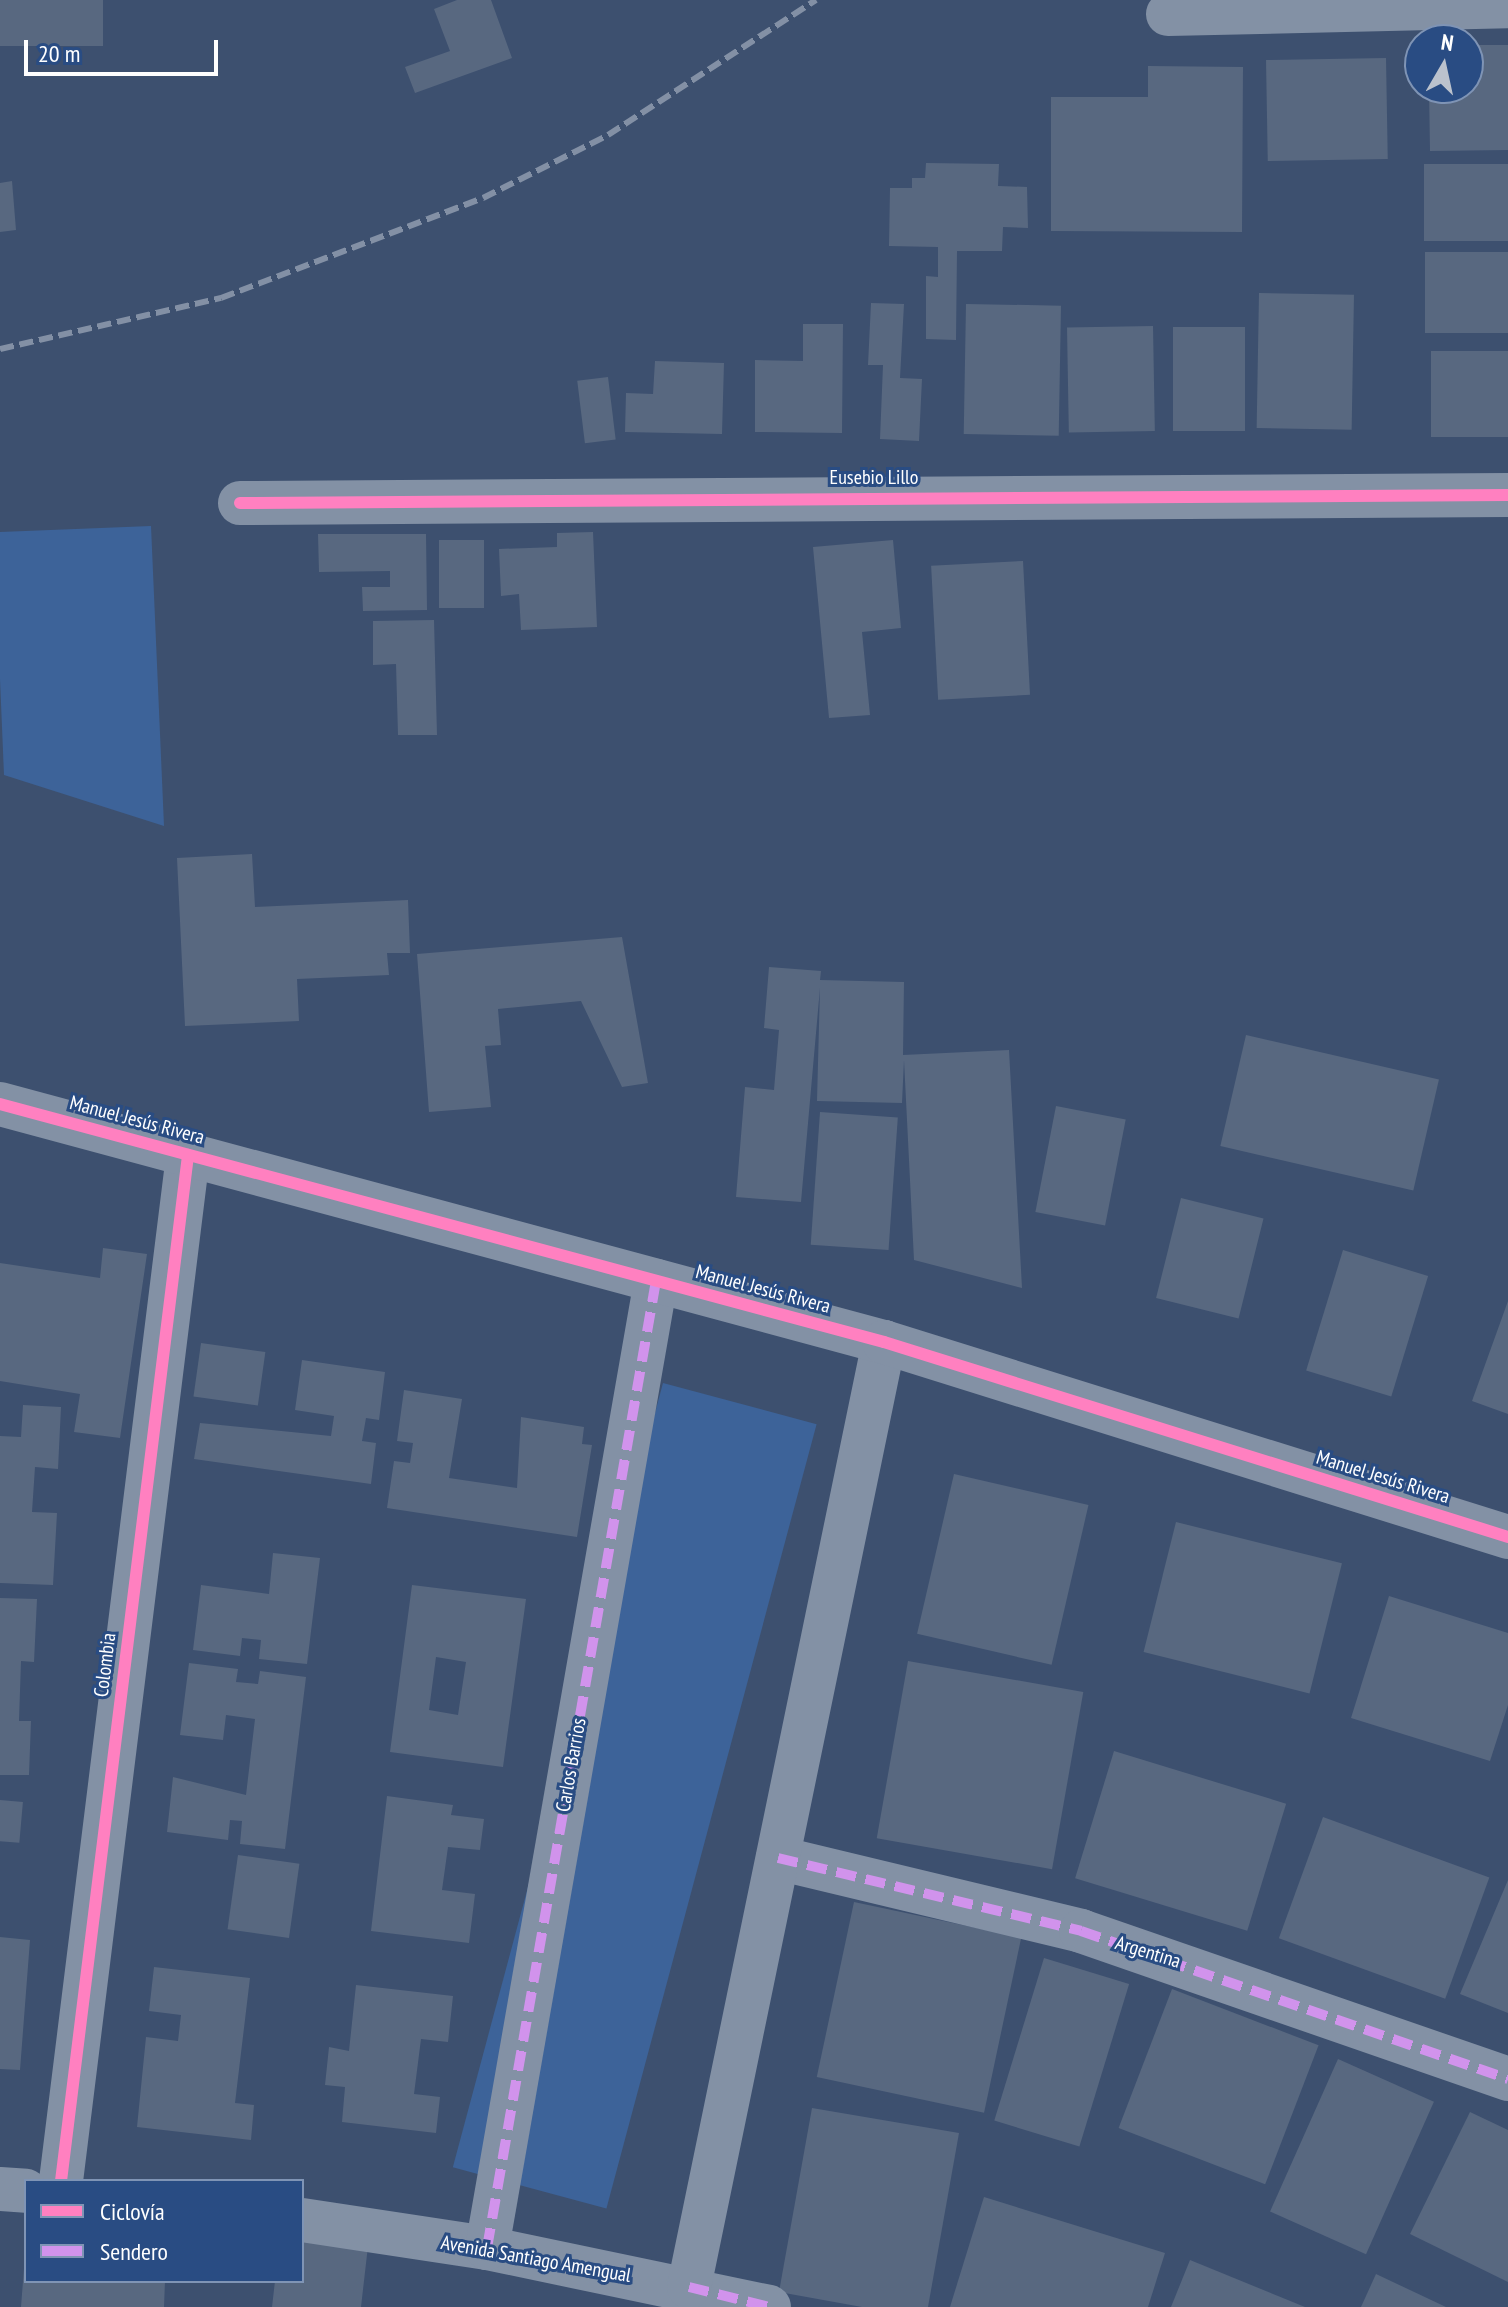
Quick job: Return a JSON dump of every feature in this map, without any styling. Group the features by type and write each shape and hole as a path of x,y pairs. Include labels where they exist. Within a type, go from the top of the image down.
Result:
{"street":[{"path":"1168,14 1508,6"},
{"name":"Eusebio Lillo","path":"240,503 1508,495"},
{"name":"Manuel Jesús Rivera","path":"0,1104 884,1342 1508,1537"},
{"name":"Colombia","path":"61,2179 188,1155"},
{"name":"Carlos Barrios","path":"487,2248 656,1281"},
{"path":"689,2287 884,1342"},
{"name":"Argentina","path":"778,1858 1081,1931 1508,2079"},
{"path":"0,2189 24,2191"},
{"name":"Avenida Santiago Amengual","path":"304,2220 487,2248 689,2287 769,2307"}],"shaded area":[{"path":"151,526 164,826 4,775 0,679 0,532"},
{"path":"663,1383 817,1424 606,2208 453,2167"}],"building":[{"path":"0,0 103,0 103,46 0,46"},
{"path":"457,0 491,0 512,58 415,93 405,67 450,51 434,9"},
{"path":"1484,45 1508,45 1508,150 1430,151 1429,104 1484,104"},
{"path":"1386,58 1388,159 1268,161 1266,60"},
{"path":"1148,66 1243,67 1242,232 1051,231 1051,97 1148,97"},
{"path":"926,163 999,164 998,186 1027,187 1028,228 1003,227 1002,251 957,251 956,340 926,339 926,276 938,277 938,247 889,246 890,188 912,188 912,178 925,178"},
{"path":"1424,164 1508,164 1508,241 1424,241"},
{"path":"12,181 16,230 0,232 0,183"},
{"path":"1425,252 1508,252 1508,333 1425,333"},
{"path":"1259,293 1354,295 1352,430 1257,428"},
{"path":"871,303 904,304 900,378 922,379 919,441 880,439 883,365 868,365"},
{"path":"966,304 1061,306 1059,436 964,434"},
{"path":"803,324 843,324 842,433 755,432 755,360 803,361"},
{"path":"1153,326 1155,431 1069,432 1067,328"},
{"path":"1173,327 1245,327 1245,431 1173,431"},
{"path":"1431,351 1508,351 1508,437 1431,437"},
{"path":"655,361 724,363 722,434 625,432 626,393 653,394"},
{"path":"608,377 616,440 585,443 577,381"},
{"path":"593,532 597,627 521,630 519,594 501,596 499,549 557,547 557,533"},
{"path":"318,534 426,534 427,610 363,611 362,587 390,587 390,571 319,572"},
{"path":"439,540 484,540 484,608 439,608"},
{"path":"893,540 901,628 862,632 870,715 829,718 813,547"},
{"path":"1023,561 1030,695 938,700 931,566"},
{"path":"434,620 437,735 398,735 396,664 373,665 373,621"},
{"path":"252,854 255,907 408,900 410,953 387,953 389,975 297,979 299,1021 185,1026 177,858"},
{"path":"622,937 648,1083 622,1087 581,1001 498,1009 501,1045 485,1046 491,1107 429,1112 417,954"},
{"path":"769,967 821,971 820,980 904,982 903,1055 1009,1050 1022,1288 914,1260 904,1060 902,1103 817,1101 820,988 801,1202 736,1197 745,1087 774,1090 779,1030 764,1028"},
{"path":"1246,1035 1439,1080 1413,1191 1220,1146"},
{"path":"1056,1106 1126,1120 1105,1226 1035,1212"},
{"path":"820,1112 898,1117 889,1250 811,1245"},
{"path":"1181,1198 1263,1219 1239,1319 1156,1298"},
{"path":"103,1248 147,1254 120,1438 74,1432 80,1394 0,1381 0,1263 100,1278"},
{"path":"1343,1250 1428,1276 1391,1397 1306,1370"},
{"path":"1508,1301 1508,1414 1472,1401"},
{"path":"201,1343 265,1352 258,1406 193,1396"},
{"path":"302,1360 385,1372 379,1420 366,1418 362,1441 376,1443 371,1484 194,1459 200,1423 331,1436 334,1416 295,1410"},
{"path":"404,1390 462,1399 449,1478 517,1488 521,1417 584,1427 582,1444 592,1445 577,1537 387,1508 394,1461 410,1463 413,1443 397,1441"},
{"path":"23,1405 61,1407 58,1469 35,1467 32,1512 57,1513 53,1585 0,1583 0,1436 21,1437"},
{"path":"954,1474 1088,1505 1052,1665 917,1634"},
{"path":"1176,1522 1342,1563 1310,1693 1144,1652"},
{"path":"273,1553 320,1558 307,1664 259,1659 261,1640 242,1638 240,1656 193,1650 201,1585 269,1594"},
{"path":"412,1585 526,1599 503,1767 390,1752","holes":["436,1657 466,1662 458,1715 429,1710"]},
{"path":"1389,1596 1508,1633 1508,1705 1490,1761 1351,1718"},
{"path":"0,1598 37,1599 34,1662 21,1661 19,1721 31,1721 29,1775 0,1775"},
{"path":"908,1661 1083,1692 1052,1869 877,1838"},
{"path":"189,1663 238,1669 236,1682 258,1684 260,1671 306,1677 285,1849 240,1844 242,1821 230,1820 228,1840 167,1832 173,1777 246,1795 255,1719 226,1715 223,1740 180,1735"},
{"path":"1114,1751 1286,1804 1247,1931 1075,1878"},
{"path":"387,1796 453,1805 451,1815 484,1819 480,1850 448,1847 442,1890 475,1894 469,1943 371,1931"},
{"path":"0,1800 23,1802 19,1843 0,1841"},
{"path":"1323,1817 1489,1878 1445,1999 1279,1938"},
{"path":"238,1855 299,1864 289,1938 228,1929"},
{"path":"1508,1880 1508,2013 1460,1994"},
{"path":"854,1902 1021,1938 984,2113 817,2077"},
{"path":"0,1937 30,1940 20,2070 0,2069"},
{"path":"1044,1958 1129,1984 1079,2147 994,2121"},
{"path":"154,1967 250,1978 235,2103 254,2105 251,2140 137,2127 146,2037 178,2041 181,2015 149,2011"},
{"path":"356,1985 453,1996 448,2042 421,2039 414,2094 440,2097 436,2133 342,2122 345,2087 325,2085 329,2047 349,2051"},
{"path":"1172,1989 1319,2045 1265,2184 1119,2128"},
{"path":"1338,2059 1434,2102 1366,2254 1270,2212"},
{"path":"812,2108 959,2133 928,2307 862,2307 779,2292"},
{"path":"1470,2112 1508,2130 1508,2282 1410,2234"},
{"path":"984,2197 1165,2253 1148,2307 950,2307"},
{"path":"304,2238 368,2246 361,2307 272,2307 275,2283 304,2283"},
{"path":"1190,2260 1305,2307 1171,2307"},
{"path":"24,2268 24,2283 165,2283 164,2307 21,2307"},
{"path":"1376,2274 1446,2307 1361,2307"}],"railway":[{"path":"0,349 221,298 483,198 608,135 816,0"}],"marked path":[{"path":"487,2248 656,1281"},
{"path":"778,1858 1081,1931 1508,2079"},
{"path":"689,2287 769,2307"}],"cycle path":[{"path":"240,503 1508,495"},
{"path":"0,1104 884,1342 1508,1537"},
{"path":"61,2179 188,1155"}]}
